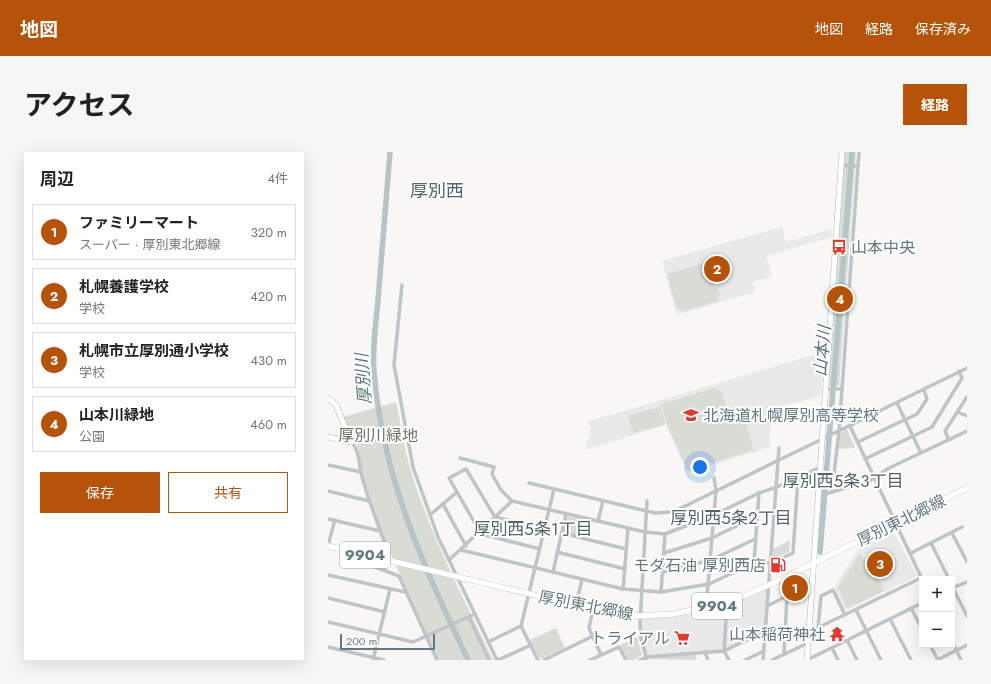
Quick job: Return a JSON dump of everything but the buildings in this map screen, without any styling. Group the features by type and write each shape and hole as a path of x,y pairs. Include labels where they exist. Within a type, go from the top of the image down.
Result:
{"main road":[{"name":"厚別東北郷線","path":"328,546 594,609 640,616 673,614 706,609 727,603 895,524 967,488"}],"street":[{"path":"813,630 813,562 829,389 832,286 842,152"},
{"path":"830,492 838,432 840,389 859,152"},
{"path":"841,165 857,166"},
{"path":"402,285 394,365 413,467 430,516 474,614 497,660 530,645"},
{"path":"832,286 848,287"},
{"path":"529,483 655,513 673,512 967,368"},
{"path":"865,459 932,427 962,378 959,372"},
{"path":"829,389 840,389"},
{"path":"858,442 918,414 927,398 924,390"},
{"path":"949,440 945,431 967,397"},
{"path":"328,398 336,405 358,457 369,501 387,549 363,548 358,553 357,558 362,562 399,576 437,660"},
{"path":"897,403 921,454"},
{"path":"957,412 967,416"},
{"path":"850,426 921,576"},
{"path":"820,495 875,478 889,468 967,431"},
{"path":"328,437 351,442"},
{"path":"763,660 779,448"},
{"path":"460,458 494,467 492,474 501,490 512,501 646,532 665,534 821,467"},
{"path":"469,460 466,469 449,478 481,534 540,549"},
{"path":"328,465 361,472"},
{"path":"466,469 495,517 545,529"},
{"path":"706,609 716,490 714,478"},
{"path":"461,550 623,589 661,592 709,584 754,562 771,563 792,553 798,478"},
{"path":"538,660 521,626 554,489"},
{"path":"328,491 369,501"},
{"path":"430,516 457,492"},
{"path":"754,562 759,493"},
{"path":"449,560 466,546 512,501"},
{"path":"598,521 603,501"},
{"path":"647,501 640,616 640,630 647,659"},
{"path":"443,504 466,546"},
{"path":"553,572 566,514"},
{"path":"664,553 712,538 757,516"},
{"path":"328,519 380,531"},
{"path":"328,546 335,520"},
{"path":"911,553 962,527"},
{"path":"623,589 628,528"},
{"path":"952,532 967,562"},
{"path":"562,533 626,549"},
{"path":"661,592 665,534"},
{"path":"662,572 711,560 755,539"},
{"path":"931,542 948,576"},
{"path":"557,552 624,568"},
{"path":"328,574 405,592"},
{"path":"576,605 582,579"},
{"path":"813,630 919,580"},
{"path":"955,586 967,582"},
{"path":"374,659 390,589"},
{"path":"845,615 833,590 821,596 813,630 808,643 810,659 919,604"},
{"path":"955,592 967,616"},
{"path":"767,606 787,596 784,654"},
{"path":"328,598 385,612"},
{"path":"727,603 724,651 729,660"},
{"path":"912,608 919,623"},
{"path":"594,609 589,628 601,655"},
{"path":"856,610 881,660"},
{"path":"328,622 413,642 474,614"},
{"path":"467,618 489,660"},
{"path":"890,619 911,660"},
{"path":"488,642 521,626"},
{"path":"640,660 724,651 765,631"},
{"path":"544,660 593,636"},
{"path":"847,640 857,660"},
{"path":"772,660 808,643"},
{"path":"931,648 937,660 967,645"},
{"path":"328,646 374,659 384,660"},
{"path":"590,660 619,647 626,660"},
{"path":"832,648 838,660"},
{"path":"956,650 961,660"},
{"path":"745,660 764,651"},
{"path":"705,652 708,660"}],"shaded area":[{"path":"782,227 786,242 832,229 832,237 766,256 772,277 752,282 755,292 677,315 662,261"},
{"name":"北海道札幌厚別高等学校","path":"823,352 821,396 771,409 770,447 688,473 666,425 585,450 591,429 587,422"},
{"path":"893,531 917,576 845,611 834,588 860,546"},
{"path":"769,585 765,631 724,651 646,657 641,639 640,616 706,609"}],"green space":[{"path":"845,152 856,152 839,386 829,385"},
{"path":"706,262 713,287 718,289 720,296 717,297 718,301 683,311 676,307 667,274"},
{"path":"715,388 722,392 730,420 744,416 754,450 687,470 667,424 661,404"},
{"name":"厚別川緑地","path":"396,402 410,468 427,517 448,566 493,660 439,660 386,544 363,476 358,448 343,417"},
{"path":"660,407 665,424 633,433 628,416"},
{"path":"847,429 855,448 838,449 839,433"},
{"path":"567,516 589,521 586,537 563,532"},
{"path":"790,540 789,552 773,559 773,549"},
{"path":"860,553 869,569 885,562 890,573 878,578 884,591 847,608 838,588"},
{"path":"556,628 565,648 543,658 539,658 530,640"},
{"path":"637,637 642,655 634,660 628,660 620,645"},
{"path":"695,654 697,660 650,659 651,657"}],"waterway":[{"name":"厚別川","path":"390,152 374,345 374,372 379,411 386,449 408,520 421,555 468,660"},
{"name":"山本川","path":"820,552 852,152"}],"place":[{"name":"山本中央","path":"839,247"},
{"name":"札幌養護学校","path":"717,269"},
{"name":"山本川緑地","path":"840,299"},
{"name":"北海道札幌厚別高等学校","path":"691,415"},
{"name":"札幌市立厚別通小学校","path":"880,564"},
{"name":"モダ石油 厚別西店","path":"778,565"},
{"name":"ファミリーマート","path":"795,588"},
{"name":"山本稲荷神社","path":"837,634"},
{"name":"トライアル","path":"682,638"}],"district":[{"name":"厚別西","path":"437,191"},
{"name":"厚別西5条3丁目","path":"843,481"},
{"name":"厚別西5条2丁目","path":"731,518"},
{"name":"厚別西5条1丁目","path":"533,529"}]}
